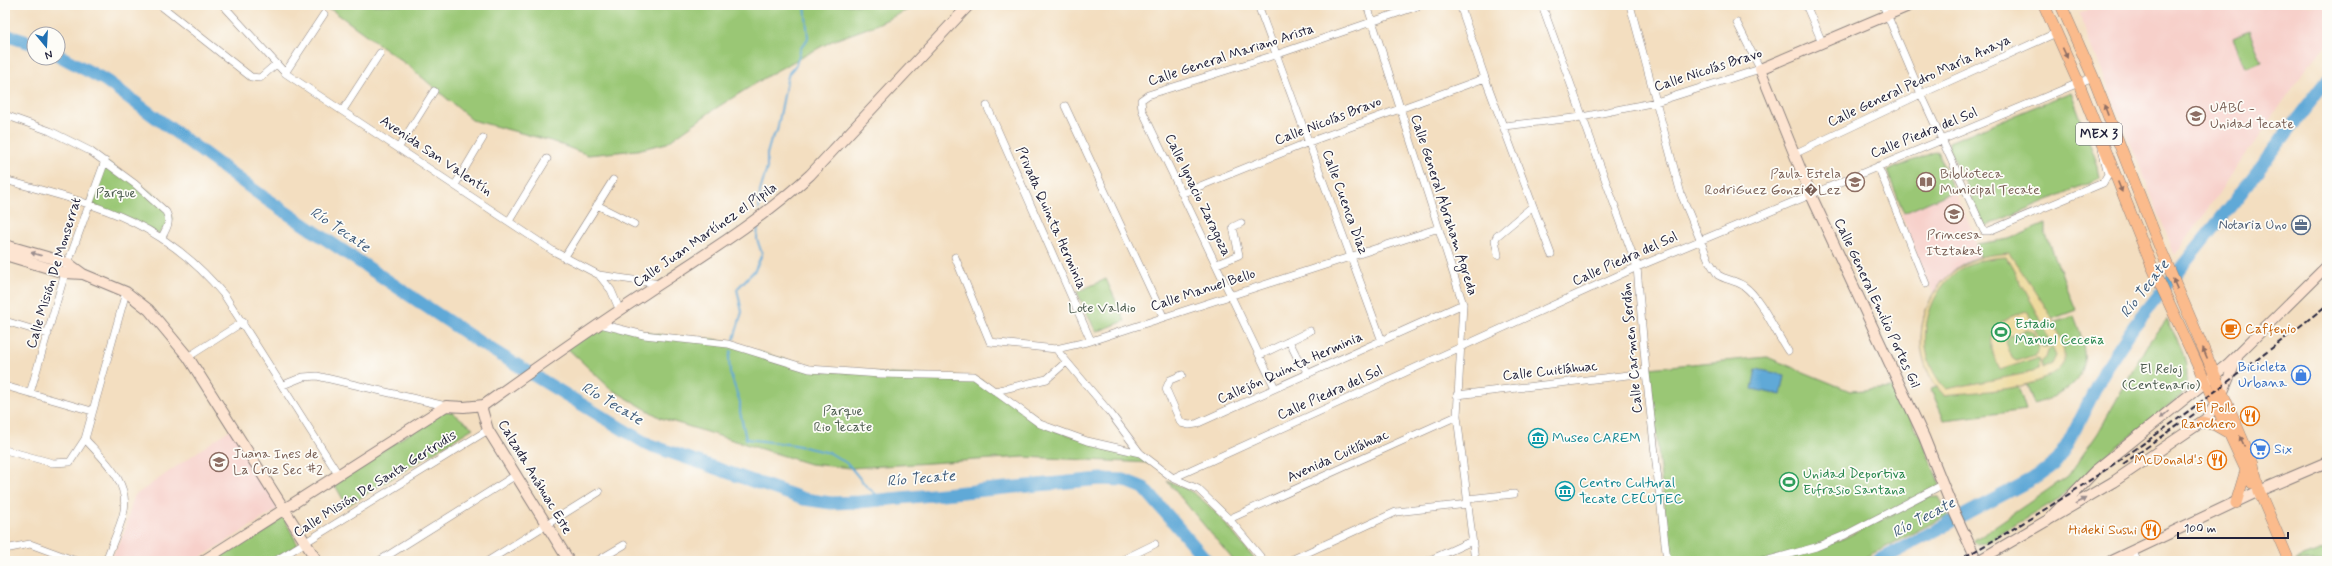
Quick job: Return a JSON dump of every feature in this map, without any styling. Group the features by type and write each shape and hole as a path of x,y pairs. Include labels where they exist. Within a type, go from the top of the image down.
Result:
{"main road":[{"name":"Calle Juan Martínez el Pípila","path":"481,406 600,324 730,238 789,194 845,139 969,5"},
{"name":"Calle Nicolás Bravo","path":"1760,68 1822,42 1885,10 1911,5"},
{"name":"MEX 3","path":"2044,5 2079,84 2151,264 2180,330 2246,470 2253,484 2259,491"},
{"name":"MEX 3","path":"2061,5 2093,78 2161,250 2213,374 2253,464 2259,491 2289,561"},
{"name":"Calle General Emilio Portes Gil","path":"1760,68 1811,195 1924,437 1942,485 1977,561"},
{"path":"5,245 68,263 83,274 126,292 149,310 188,357 283,510 317,561"},
{"path":"5,255 65,273 83,274"},
{"path":"2047,520 2095,471 2213,374 2238,356 2327,266"},
{"path":"1977,561 2113,482 2202,422 2209,416 2222,394 2238,356"},
{"path":"203,561 446,406 481,406"},
{"name":"Calzada Anáhuac Este","path":"481,406 488,430 569,561"},
{"path":"2202,422 2215,425 2229,433"},
{"path":"2111,561 2135,556 2259,491 2327,462"},
{"path":"2236,503 2246,470"}],"street":[{"path":"160,5 251,77 260,78 276,64"},
{"name":"Avenida San Valentín","path":"223,5 285,73 344,110 564,258 599,275 660,284"},
{"name":"Calle Cuenca Díaz","path":"1258,5 1278,54 1382,341"},
{"name":"Calle General Abraham Agreda","path":"1367,5 1399,109 1463,304 1459,350 1457,416 1474,561"},
{"name":"Calle General Mariano Arista","path":"1141,100 1148,94 1278,54 1421,5"},
{"path":"1460,5 1485,78 1551,254"},
{"name":"Calle Carmen Serdán","path":"1542,5 1637,267 1646,373 1667,561"},
{"path":"1630,5 1681,194 1714,271 1723,278 1736,281 1745,287 1764,311 1788,351"},
{"path":"1806,5 1822,42"},
{"path":"1885,10 1920,94 1942,138 1984,232 2104,183 2108,174 2102,156 2103,142"},
{"path":"285,73 324,14"},
{"path":"1737,23 1760,68"},
{"name":"Calle General Pedro María Anaya","path":"1794,154 1920,94 2056,33"},
{"path":"344,110 380,53"},
{"name":"Calle Nicolás Bravo","path":"1504,126 1582,117 1656,102 1760,68"},
{"name":"Calle Nicolás Bravo","path":"1183,193 1309,142 1485,78"},
{"name":"Calle Piedra del Sol","path":"1173,478 1459,350 1637,267 1811,195 1942,138 2093,78"},
{"path":"399,147 434,91"},
{"name":"Calle Ignacio Zaragoza","path":"1141,100 1142,110 1232,294 1275,388"},
{"name":"Privada Quinta Herminia","path":"987,106 1091,341"},
{"path":"1065,106 1163,316"},
{"path":"5,115 50,131 105,161 166,212 169,220 168,227 162,237"},
{"path":"456,185 483,138"},
{"path":"509,221 547,159"},
{"name":"Calle Misión De Monserrat","path":"30,393 68,263 105,161"},
{"path":"1878,166 1926,284"},
{"path":"5,180 88,205 132,221 162,237 206,273 243,322 338,474"},
{"path":"564,258 613,180"},
{"path":"597,205 634,224"},
{"path":"1498,255 1495,240 1533,206"},
{"path":"1217,264 1239,255 1233,227 1241,223"},
{"name":"Calle Manuel Bello","path":"955,257 990,342 1056,349 1091,341 1350,255 1439,228"},
{"path":"599,275 614,294 620,311"},
{"path":"5,450 53,463 70,462 85,439 126,292"},
{"name":"Callejón Quinta Herminia","path":"1182,375 1168,382 1166,389 1178,419 1181,423 1189,425 1463,304"},
{"path":"5,321 48,334"},
{"path":"188,357 243,322"},
{"path":"600,324 644,335 728,344 809,369 880,374 966,374 974,376 1040,424 1087,441 1140,453"},
{"path":"1260,354 1310,331"},
{"path":"1289,341 1299,361 1309,372"},
{"path":"1056,349 1111,414 1140,453 1173,478 1198,489 1229,518 1264,561"},
{"path":"995,391 1047,379 1066,362"},
{"name":"Calle Cuitláhuac","path":"1457,395 1646,373"},
{"path":"283,385 303,377 317,376 446,406"},
{"path":"5,386 92,411"},
{"name":"Avenida Cuitláhuac","path":"1229,518 1457,416"},
{"name":"Calle Misión De Santa Gertrudis","path":"275,561 488,430"},
{"path":"85,439 111,467 121,484 125,499 123,514 106,561"},
{"path":"379,561 516,475"},
{"path":"1765,561 1816,547 1845,535 1942,485"},
{"path":"488,561 600,492"},
{"path":"1289,561 1396,512 1514,494"},
{"path":"1428,561 1472,541"},
{"path":"5,549 30,544 76,561"},
{"path":"1120,561 1155,544"},
{"path":"597,561 624,546"}],"shaded area":[{"name":"UABC - Unidad Tecate","path":"2098,5 2327,5 2327,45 2309,65 2175,255 2079,14"},
{"path":"1954,191 1972,230 1980,257 1948,275 1933,294 1901,214"},
{"name":"Juana Ines de La Cruz Sec #2","path":"232,428 283,506 195,561 110,561 124,532 134,496"}],"green space":[{"path":"287,5 918,5 873,26 832,41 774,72 713,110 667,143 637,150 588,155 551,141 472,120 410,67 332,10"},
{"path":"2249,31 2262,62 2245,68 2233,38"},
{"path":"2071,92 2098,166 2100,178 1987,226 1984,224 1949,147 1949,142"},
{"path":"1937,151 1954,191 1904,213 1887,171"},
{"name":"Parque","path":"103,160 158,197 173,218 159,234 89,203"},
{"name":"Estadio Manuel Ceceña","path":"2045,224 2045,232 2076,310 2052,319 2054,323 2074,316 2084,349 2084,362 2081,373 2075,382 2065,390 2034,404 2027,385 2018,386 2026,410 1944,420 1931,389 1937,387 1930,373 1922,346 1922,332 1928,305 1944,280 1952,272 1965,263 1980,257 1977,244 2009,239"},
{"name":"Lote Valdio","path":"1106,279 1125,321 1096,332 1077,292"},
{"name":"El Reloj (Centenario)","path":"2166,319 2184,355 2187,374 2183,394 2111,451 2060,498 1985,543 1976,544 1973,541 2068,476 2098,433 2147,345"},
{"name":"Parque Rio Tecate","path":"605,321 627,329 668,336 714,339 825,371 977,378 1056,431 1126,451 1151,463 1024,457 851,468 810,464 661,418 611,389 566,347"},
{"name":"Unidad Deportiva Eufrasio Santana","path":"1767,357 1850,391 1894,388 1921,438 1942,490 1808,552 1763,561 1670,561 1649,368"},
{"path":"448,409 473,428 347,506 333,482"},
{"path":"1167,481 1188,490 1207,504 1225,523 1256,561 1234,561"},
{"path":"1931,496 1938,497 1949,517 1942,518 1859,561 1779,561 1838,541"},
{"path":"283,516 298,545 270,561 213,561"},
{"path":"2327,548 2327,561 2296,561 2296,560"}],"sand":[{"path":"2009,253 2053,320 2063,348 2064,361 2056,371 2043,379 2027,384 1991,391 1944,395 1932,379 1924,361 1921,342 1923,323 1928,305 1938,288 1951,273 1968,262 1983,257","holes":["2006,257 2037,312 2051,343 2047,348 2042,348 2028,312 2006,319 1994,332 1992,340 1992,349 2000,370 2036,358 2040,359 2038,369 2033,372 1946,389 1935,374 1928,358 1925,340 1927,322 1932,305 1941,289 1952,275 1967,265 1981,260","2027,330 2033,332 2039,349 2035,355 2016,361 2012,358 2006,342 2009,336","2052,347 2056,356 2052,364 2042,369 2042,361 2046,358 2048,351"]}],"water":[{"path":"1756,369 1785,375 1781,395 1752,389"}],"waterway":[{"path":"759,209 760,191 767,168 767,154 771,140 777,131 789,73 796,65 801,48 808,38 805,5"},
{"name":"Río Tecate","path":"5,35 26,42"},
{"name":"Río Tecate","path":"66,59 105,80 266,199 479,342 647,444 804,499 831,503 859,502 1101,479 1124,480 1144,488 1207,561"},
{"name":"Río Tecate","path":"1878,561 2038,476 2055,463 2067,445 2106,368 2134,326 2234,202 2327,80"},
{"path":"734,339 742,312 737,289 755,270 762,254 757,239 758,225"},
{"path":"731,351 729,359 730,373 740,402 740,412 746,439 795,445 830,453 848,464 866,486 883,500"}],"railway":[{"path":"1957,561 2054,504 2101,473 2193,408 2327,305"},
{"path":"2123,464 2200,410"}],"place":[{"name":"UABC - Unidad Tecate","path":"2196,116"},
{"name":"Paula Estela RodriGuez Gonzi�Lez","path":"1855,182"},
{"name":"Biblioteca Municipal Tecate","path":"1926,182"},
{"name":"Princesa Itztakat","path":"1954,214"},
{"name":"Notaria Uno","path":"2301,225"},
{"name":"Caffenio","path":"2231,329"},
{"name":"Estadio Manuel Ceceña","path":"2001,332"},
{"name":"Bicicleta Urbana","path":"2301,375"},
{"name":"El Pollo Ranchero","path":"2250,416"},
{"name":"Museo CAREM","path":"1538,438"},
{"name":"Six","path":"2260,449"},
{"name":"McDonald's","path":"2217,460"},
{"name":"Juana Ines de La Cruz Sec #2","path":"219,462"},
{"name":"Unidad Deportiva Eufrasio Santana","path":"1789,482"},
{"name":"Centro Cultural Tecate CECUTEC","path":"1565,491"},
{"name":"Hideki Sushi","path":"2151,530"}]}
